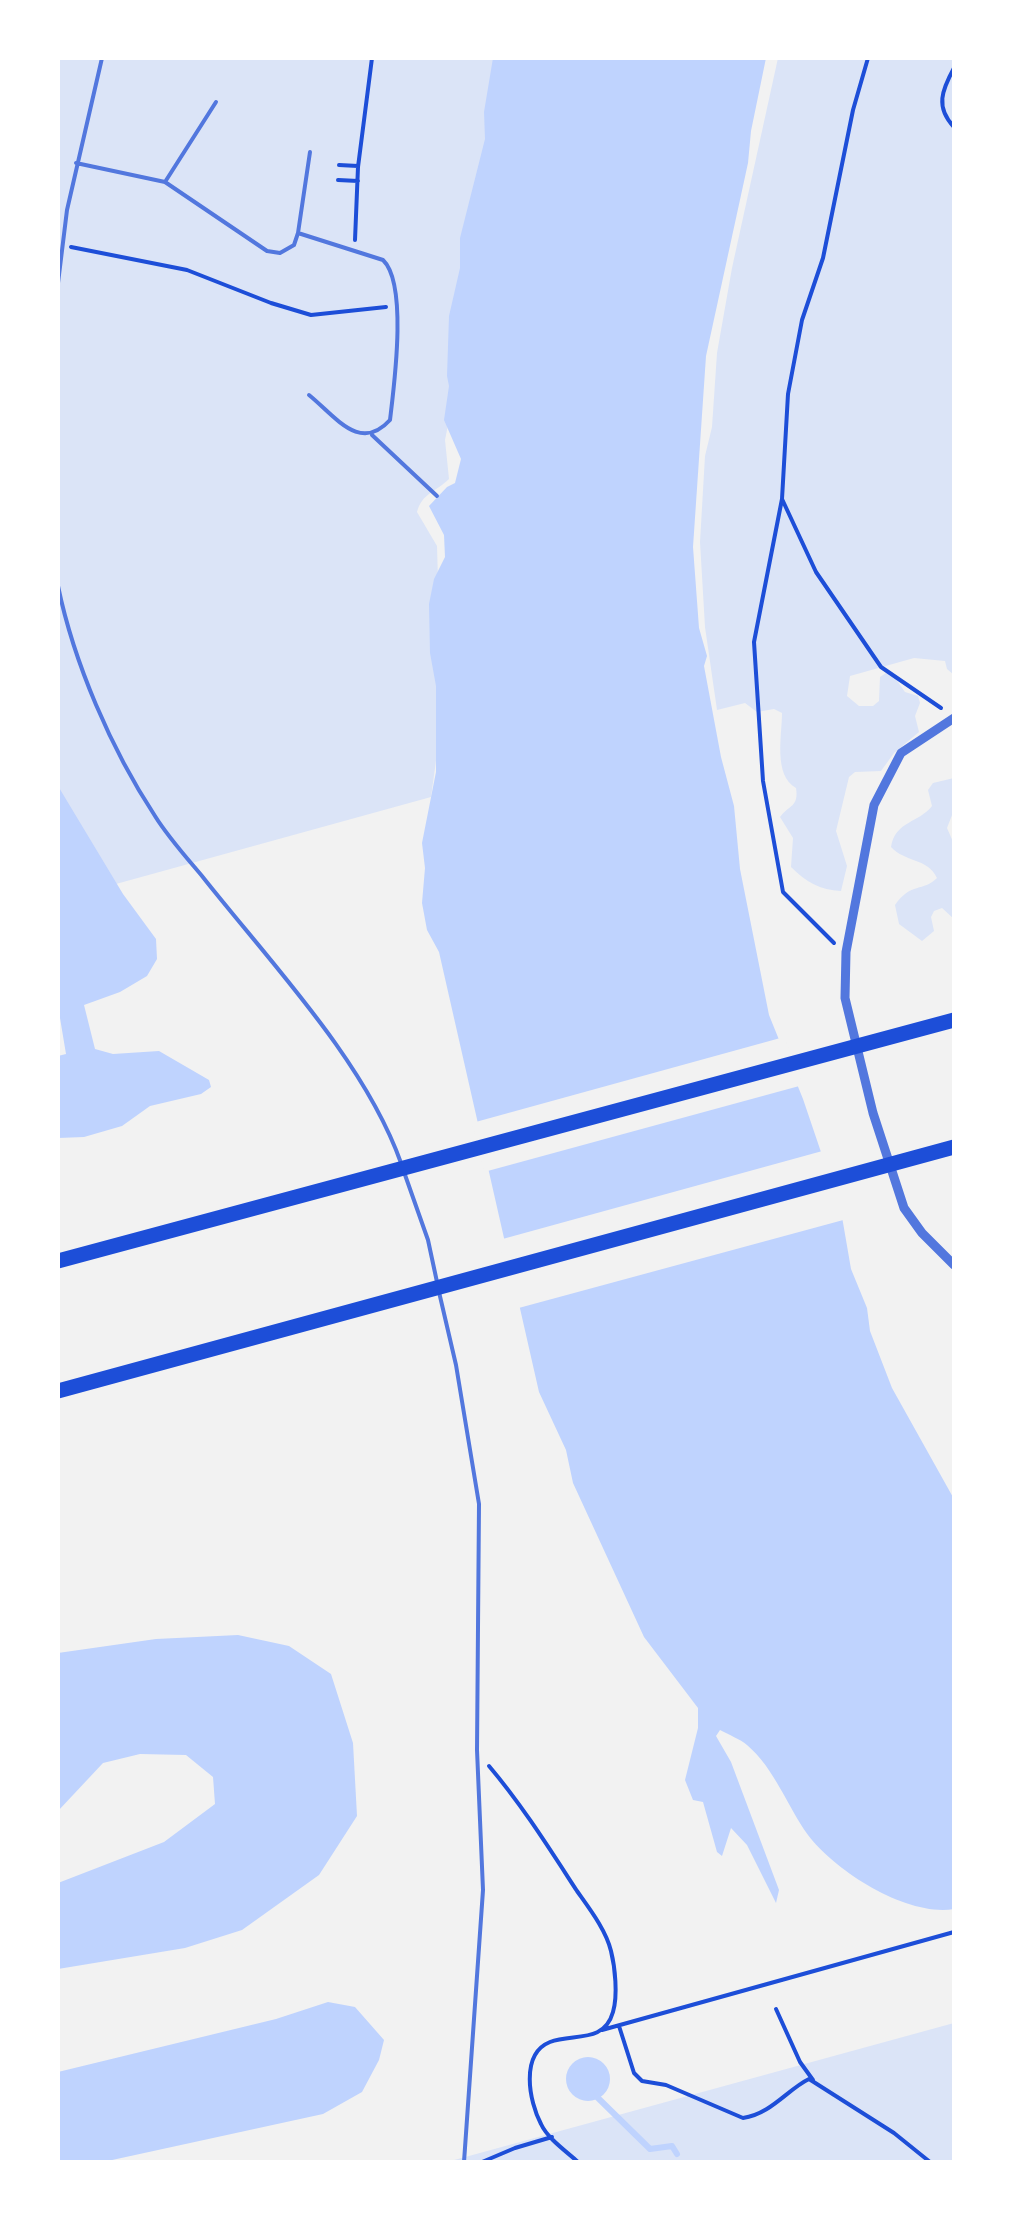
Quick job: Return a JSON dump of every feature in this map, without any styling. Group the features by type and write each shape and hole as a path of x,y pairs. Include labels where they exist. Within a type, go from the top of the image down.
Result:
{"highway":[{"path":"58,1262 954,1020"},
{"path":"58,1391 948,1149"}],"street":[{"path":"954,717 901,753 874,805 846,952 845,998 873,1114 904,1208 954,1265"}],"lane":[{"path":"58,283 76,163 102,58"},
{"path":"165,182 216,102"},
{"path":"76,163 165,182 267,250 280,253 294,245 298,233 310,152"},
{"path":"298,233 388,263 393,271 396,306 390,420 379,432 357,433 310,395"},
{"path":"372,434 437,496"},
{"path":"58,586 76,656 102,717 155,817 352,1070 392,1138 428,1240 456,1365 478,1504 476,1750 483,1890 464,2162"}],"path":[{"path":"354,250 358,166 372,58"},
{"path":"846,952 821,933 783,892 763,781 754,642 782,500 788,394 802,320 823,258 853,110 868,58"},
{"path":"954,68 941,104 942,112 954,127"},
{"path":"339,164 358,166"},
{"path":"338,180 358,181"},
{"path":"62,246 187,270 271,304 311,315 396,306"},
{"path":"782,500 816,572 881,667 954,717"},
{"path":"476,1750 520,1804 611,1948 616,2001 602,2030"},
{"path":"578,2162 541,2125 531,2092 530,2068 540,2048 552,2040 585,2038 954,1932"},
{"path":"776,2009 813,2080 894,2133 930,2162"},
{"path":"619,2026 634,2072 642,2081 666,2085 744,2118 794,2092 801,2083 813,2080"},
{"path":"482,2162 552,2138"}],"shaded area":[{"path":"58,58 521,58 445,440 449,479 426,497 417,512 437,546 442,717 431,797 58,900"},
{"path":"778,58 954,58 954,675 945,661 914,658 850,676 847,696 859,706 873,706 879,701 880,677 886,673 893,675 905,692 918,696 920,703 915,716 919,732 894,753 881,771 855,772 849,777 836,831 847,866 841,891 814,884 791,867 793,838 780,817 795,802 797,794 781,765 782,713 774,709 757,712 745,703 717,710 705,627 700,542 717,353"},
{"path":"954,778 954,810 947,828 954,844 954,919 942,908 934,911 934,931 922,941 899,924 895,905 906,893 937,878 928,867 891,847 902,827 932,806 928,790 933,783"},
{"path":"954,2023 954,2162 447,2162"}],"water":[{"path":"493,58 766,58 748,163 706,356 693,547 699,628 769,1015 841,1211 851,1269 867,1308 870,1331 892,1388 954,1499 954,1909 916,1906 854,1877 808,1835 757,1755 720,1730 716,1736 731,1762 779,1890 776,1903 747,1845 731,1828 722,1856 717,1852 703,1802 693,1800 685,1780 698,1728 698,1708 644,1637 573,1483 566,1450 539,1392 439,952 427,930 422,903 422,843 436,772 436,686 430,653 429,604 434,579 445,557 444,535 429,506 455,483 461,459 444,420 449,386 449,316 460,268 460,238 485,139 484,112"},
{"path":"58,786 123,894 156,939 157,959 147,976 120,992 84,1005 95,1049 113,1054 159,1051 209,1080 211,1087 201,1094 150,1106 122,1126 84,1137 58,1138 58,1056 66,1054 58,1006"},
{"path":"238,1635 289,1646 331,1674 353,1743 357,1816 319,1875 242,1930 185,1948 58,1969 58,1883 164,1842 215,1804 213,1777 186,1755 140,1754 103,1763 58,1811 58,1653 156,1639"},
{"path":"328,2002 355,2007 384,2040 379,2060 362,2092 323,2114 103,2162 58,2162 58,2072 276,2019"},
{"path":"588,2057 603,2064 610,2079 603,2094 588,2101 573,2094 566,2079 573,2064"}],"pier":[{"path":"784,1037 803,1085 484,1172 472,1123"},
{"path":"826,1150 847,1219 515,1309 499,1240"}],"waterway":[{"path":"598,2098 650,2149 672,2146 677,2154"}]}
